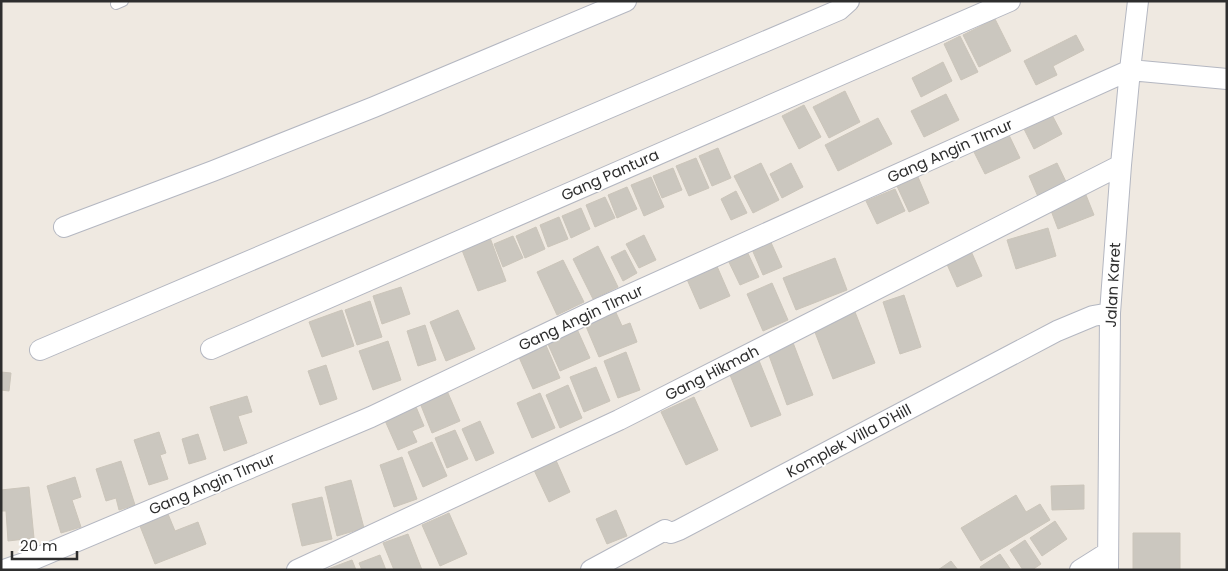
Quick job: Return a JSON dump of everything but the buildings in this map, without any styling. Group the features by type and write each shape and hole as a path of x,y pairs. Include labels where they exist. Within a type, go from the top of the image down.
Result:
{"street":[{"path":"64,227 213,171 366,110 626,1"},
{"path":"40,350 839,10 849,1"},
{"name":"Gang Pantura","path":"211,349 1010,1"},
{"name":"Jalan Karet","path":"1107,561 1110,313 1121,165 1138,1"},
{"path":"1130,70 1227,78"},
{"name":"Gang Angin TImur","path":"4,570 30,561 371,417 612,303 1130,70"},
{"name":"Gang Hikmah","path":"297,570 619,420 1121,165"},
{"name":"Komplek Villa D'Hill","path":"591,570 664,530 672,533 679,530 1057,331 1093,316 1110,313"},
{"path":"1080,570 1107,561"}]}
